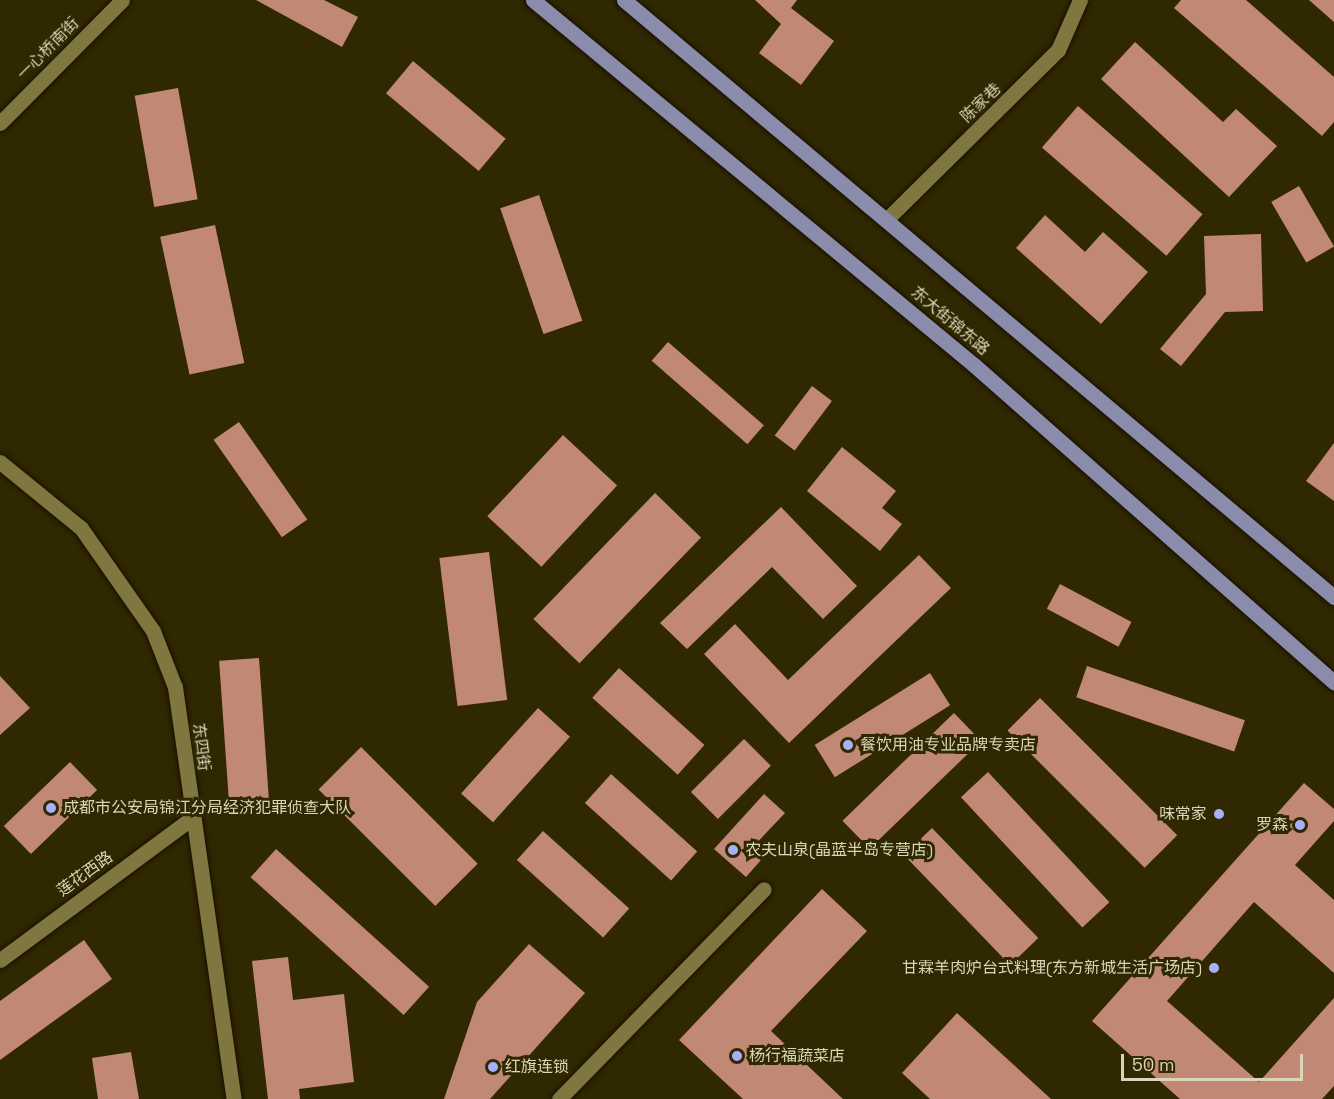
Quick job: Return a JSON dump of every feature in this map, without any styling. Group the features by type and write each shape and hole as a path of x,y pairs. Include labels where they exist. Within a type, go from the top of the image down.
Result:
{"main road":[{"name":"东大街锦东路","path":"533,0 974,364 1334,682"},
{"path":"624,0 888,218 1334,597"}],"street":[{"name":"一心桥南街","path":"0,123 122,0"},
{"name":"陈家巷","path":"888,218 1058,50 1080,0"},
{"name":"东四街","path":"0,462 81,528 153,631 175,687 234,1099"},
{"name":"莲花西路","path":"0,960 192,818"},
{"path":"559,1099 764,890"}],"building":[{"path":"256,0 324,0 358,17 342,47"},
{"path":"755,0 797,0 791,8 834,41 801,85 759,53 781,24"},
{"path":"1181,0 1246,0 1334,77 1334,122 1322,136 1174,8"},
{"path":"1309,0 1334,0 1334,22"},
{"path":"1135,42 1223,122 1236,109 1277,146 1229,197 1101,79"},
{"path":"413,61 506,139 479,171 386,93"},
{"path":"178,88 198,199 154,207 135,96"},
{"path":"1078,106 1203,214 1166,256 1042,148"},
{"path":"1299,186 1334,247 1306,263 1271,202"},
{"path":"539,195 582,321 544,334 500,208"},
{"path":"1045,215 1085,252 1103,232 1148,272 1101,324 1016,248"},
{"path":"215,225 244,363 190,375 160,237"},
{"path":"1261,234 1263,311 1225,312 1181,366 1160,349 1206,294 1204,236"},
{"path":"668,342 764,425 747,444 652,361"},
{"path":"812,386 832,401 795,451 775,436"},
{"path":"239,422 307,519 282,537 214,440"},
{"path":"563,435 617,485 541,567 487,516"},
{"path":"1334,443 1334,501 1306,481"},
{"path":"842,447 896,491 882,508 902,524 880,551 807,491"},
{"path":"655,493 701,537 579,663 533,619"},
{"path":"781,507 857,586 823,619 772,567 687,649 660,623"},
{"path":"489,552 507,700 458,706 439,558"},
{"path":"919,555 951,588 789,743 704,654 735,624 788,680"},
{"path":"1060,584 1132,622 1118,647 1047,609"},
{"path":"259,658 269,805 229,807 219,661"},
{"path":"1087,666 1245,720 1234,752 1076,697"},
{"path":"619,668 704,745 678,775 592,698"},
{"path":"930,673 950,705 835,777 815,745"},
{"path":"0,676 30,708 0,735"},
{"path":"1040,698 1177,835 1145,868 1007,731"},
{"path":"538,708 570,737 493,822 461,793"},
{"path":"954,713 981,741 870,849 843,821"},
{"path":"744,739 771,766 718,819 691,792"},
{"path":"361,747 478,864 435,906 319,789"},
{"name":"成都市公安局锦江分局经济犯罪侦查大队","path":"70,762 97,790 31,854 4,826"},
{"path":"988,772 1109,902 1082,927 961,797"},
{"path":"611,774 697,852 671,881 585,803"},
{"path":"1304,783 1334,809 1334,821 1295,865 1334,900 1334,973 1254,902 1167,1001 1259,1082 1334,998 1334,1086 1322,1099 1180,1099 1092,1021"},
{"path":"764,794 785,813 750,850 761,860 746,877 714,849"},
{"path":"932,828 1038,938 1010,965 904,855"},
{"path":"543,831 629,909 603,938 517,860"},
{"path":"276,849 429,987 404,1015 251,877"},
{"path":"822,889 867,931 771,1031 843,1099 743,1099 679,1040"},
{"path":"84,940 112,979 0,1060 0,1001"},
{"path":"529,944 585,993 490,1099 444,1099 477,1002"},
{"path":"288,957 293,1000 344,994 354,1082 299,1089 300,1099 268,1099 252,961"},
{"path":"957,1013 1051,1099 930,1099 902,1073"},
{"path":"131,1052 139,1099 98,1099 92,1058"}],"place":[{"name":"餐饮用油专业品牌专卖店","path":"848,745"},
{"name":"成都市公安局锦江分局经济犯罪侦查大队","path":"51,808"},
{"name":"味常家","path":"1219,814"},
{"name":"罗森","path":"1300,825"},
{"name":"农夫山泉(晶蓝半岛专营店)","path":"733,850"},
{"name":"甘霖羊肉炉台式料理(东方新城生活广场店)","path":"1214,968"},
{"name":"杨行福蔬菜店","path":"737,1056"},
{"name":"红旗连锁","path":"493,1067"}]}
